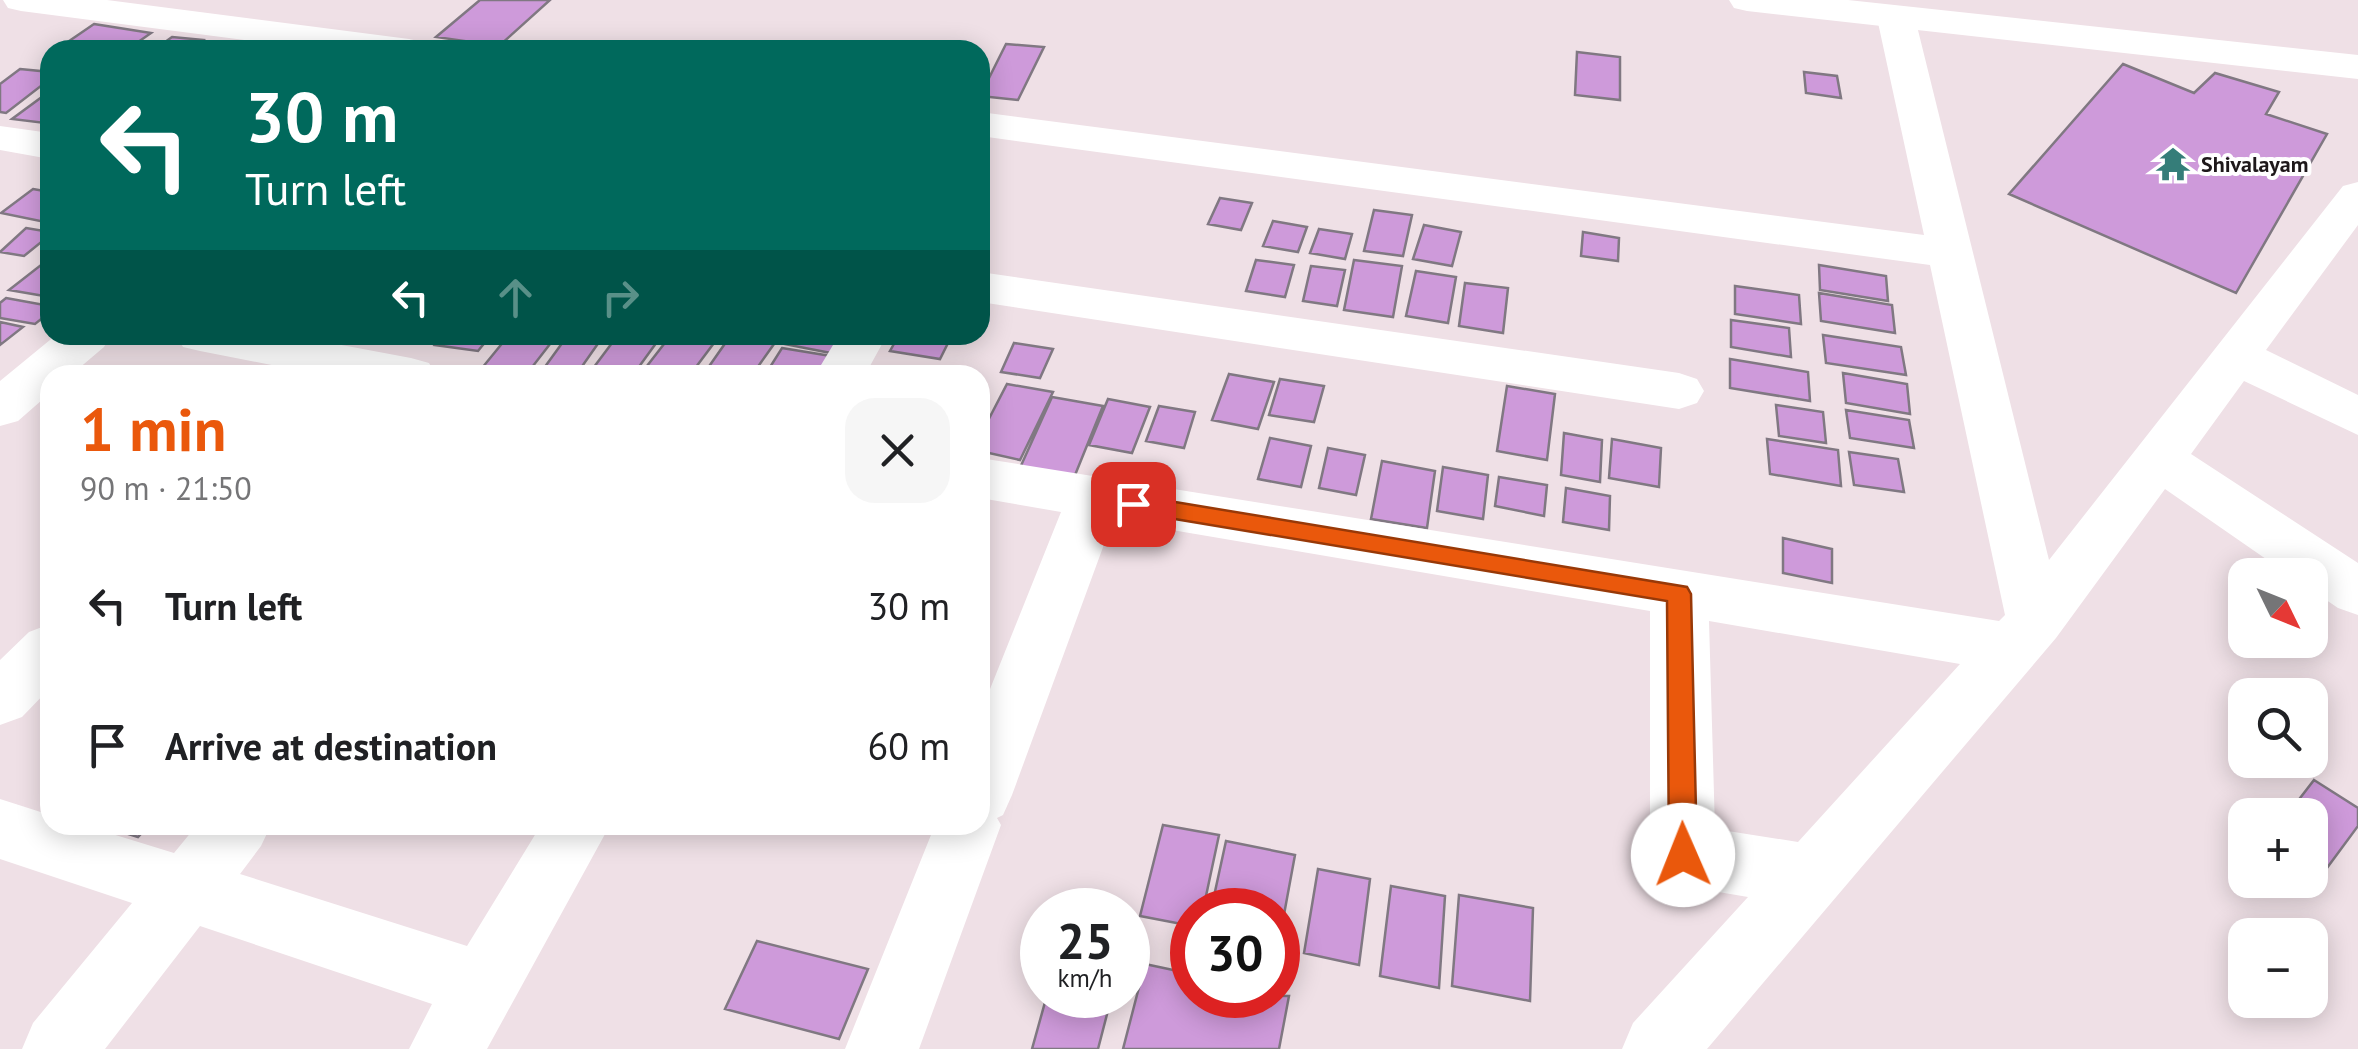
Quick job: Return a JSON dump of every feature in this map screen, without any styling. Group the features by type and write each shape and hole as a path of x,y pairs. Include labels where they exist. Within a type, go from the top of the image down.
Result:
{"street":[{"path":"1747,0 2358,68"},
{"path":"0,25 32,1 331,40"},
{"path":"1896,18 1950,253 2023,635"},
{"path":"990,129 1950,253"},
{"path":"0,138 40,144"},
{"path":"1659,1049 2023,635 2358,195"},
{"path":"990,288 1679,391"},
{"path":"51,365 75,345"},
{"path":"239,345 316,365"},
{"path":"2236,356 2358,417"},
{"path":"0,408 40,374"},
{"path":"2158,458 2358,592"},
{"path":"990,480 1679,594 2023,635"},
{"path":"990,769 1094,497"},
{"path":"1679,594 1683,855 1811,876"},
{"path":"0,699 40,658"},
{"path":"0,829 483,986"},
{"path":"58,1049 230,835"},
{"path":"446,1049 571,835"},
{"path":"882,1049 964,835"}],"building":[{"path":"480,0 550,0 506,40 436,37"},
{"path":"94,24 151,33 141,40 71,40"},
{"path":"1006,44 1044,47 1018,100 990,97 990,76"},
{"path":"1577,52 1620,57 1620,100 1575,95"},
{"name":"Shivalayam","path":"2123,64 2194,93 2215,73 2279,92 2266,114 2327,134 2236,293 2009,194"},
{"path":"20,69 40,71 40,87 6,113 0,112 0,84"},
{"path":"1804,72 1837,76 1841,98 1806,93"},
{"path":"40,98 40,122 12,119"},
{"path":"33,189 40,190 40,221 1,213"},
{"path":"1220,198 1252,203 1241,230 1208,224"},
{"path":"1374,210 1412,215 1403,256 1364,251"},
{"path":"1273,221 1307,227 1298,252 1263,246"},
{"path":"1424,225 1461,232 1452,266 1413,259"},
{"path":"26,228 40,230 40,243 24,256 0,252"},
{"path":"1319,229 1352,234 1345,259 1310,253"},
{"path":"1583,232 1619,238 1618,261 1581,256"},
{"path":"1256,260 1294,265 1285,297 1246,291"},
{"path":"1354,260 1402,266 1393,317 1344,310"},
{"path":"1819,265 1886,276 1888,301 1820,290"},
{"path":"40,266 40,295 9,290"},
{"path":"1311,266 1345,270 1337,306 1303,301"},
{"path":"1416,271 1456,277 1448,323 1406,316"},
{"path":"1465,283 1508,288 1503,333 1459,326"},
{"path":"1735,286 1799,295 1801,324 1735,314"},
{"path":"1819,293 1892,305 1895,333 1821,321"},
{"path":"6,298 40,304 40,320 35,324 0,318 0,303"},
{"path":"1731,320 1789,328 1791,357 1731,347"},
{"path":"0,322 23,327 0,345"},
{"path":"1823,335 1901,347 1906,375 1826,363"},
{"path":"1014,343 1053,349 1040,378 1001,372"},
{"path":"435,345 483,345 478,351"},
{"path":"501,345 549,345 534,365 484,365"},
{"path":"561,345 597,345 583,365 546,365"},
{"path":"610,345 655,345 640,365 596,365"},
{"path":"663,345 712,345 698,365 648,365"},
{"path":"724,345 773,345 759,365 710,365"},
{"path":"789,345 836,345 831,353"},
{"path":"893,345 947,345 940,359 890,351"},
{"path":"782,348 837,357 833,365 771,365"},
{"path":"1730,359 1808,372 1810,401 1730,388"},
{"path":"1843,373 1907,384 1910,414 1846,403"},
{"path":"1229,374 1274,382 1258,429 1212,420"},
{"path":"1280,379 1324,386 1314,422 1269,415"},
{"path":"1007,384 1053,392 1020,460 990,453 990,417"},
{"path":"1507,386 1555,394 1547,460 1497,451"},
{"path":"1052,397 1103,406 1073,480 1019,470"},
{"path":"1108,399 1150,407 1132,453 1089,445"},
{"path":"1776,405 1823,412 1826,443 1779,436"},
{"path":"1159,406 1195,412 1184,448 1146,441"},
{"path":"1846,410 1909,420 1914,448 1850,438"},
{"path":"1564,433 1602,440 1600,482 1561,475"},
{"path":"1270,438 1311,446 1301,487 1258,479"},
{"path":"1612,439 1661,448 1659,487 1609,478"},
{"path":"1767,439 1838,450 1841,486 1770,474"},
{"path":"1328,448 1365,455 1356,495 1319,488"},
{"path":"1849,452 1898,459 1904,492 1854,485"},
{"path":"1382,461 1435,471 1427,528 1371,519"},
{"path":"1443,467 1488,475 1483,519 1437,511"},
{"path":"1499,477 1547,485 1544,516 1495,506"},
{"path":"1566,488 1610,496 1609,530 1563,522"},
{"path":"1783,538 1832,549 1832,583 1783,573"},
{"path":"2314,780 2358,808 2358,826 2328,867 2328,798 2300,798"},
{"path":"1163,825 1219,835 1208,888 1170,888 1170,922 1150,918 1147,888"},
{"path":"1226,841 1295,855 1289,888 1216,888"},
{"path":"1318,869 1370,879 1359,965 1304,953"},
{"path":"1391,886 1445,896 1439,988 1380,976"},
{"path":"1459,895 1533,908 1530,1001 1452,986"},
{"path":"757,941 868,969 839,1039 725,1009"},
{"path":"1150,965 1170,969 1170,1018 1285,1018 1279,1049 1123,1049 1131,1018 1150,1018"},
{"path":"1041,1018 1106,1018 1098,1049 1032,1049"}],"place":[{"name":"Shivalayam","path":"2173,164"}],"route":[{"path":"1133,504 1679,594 1683,855"}]}
